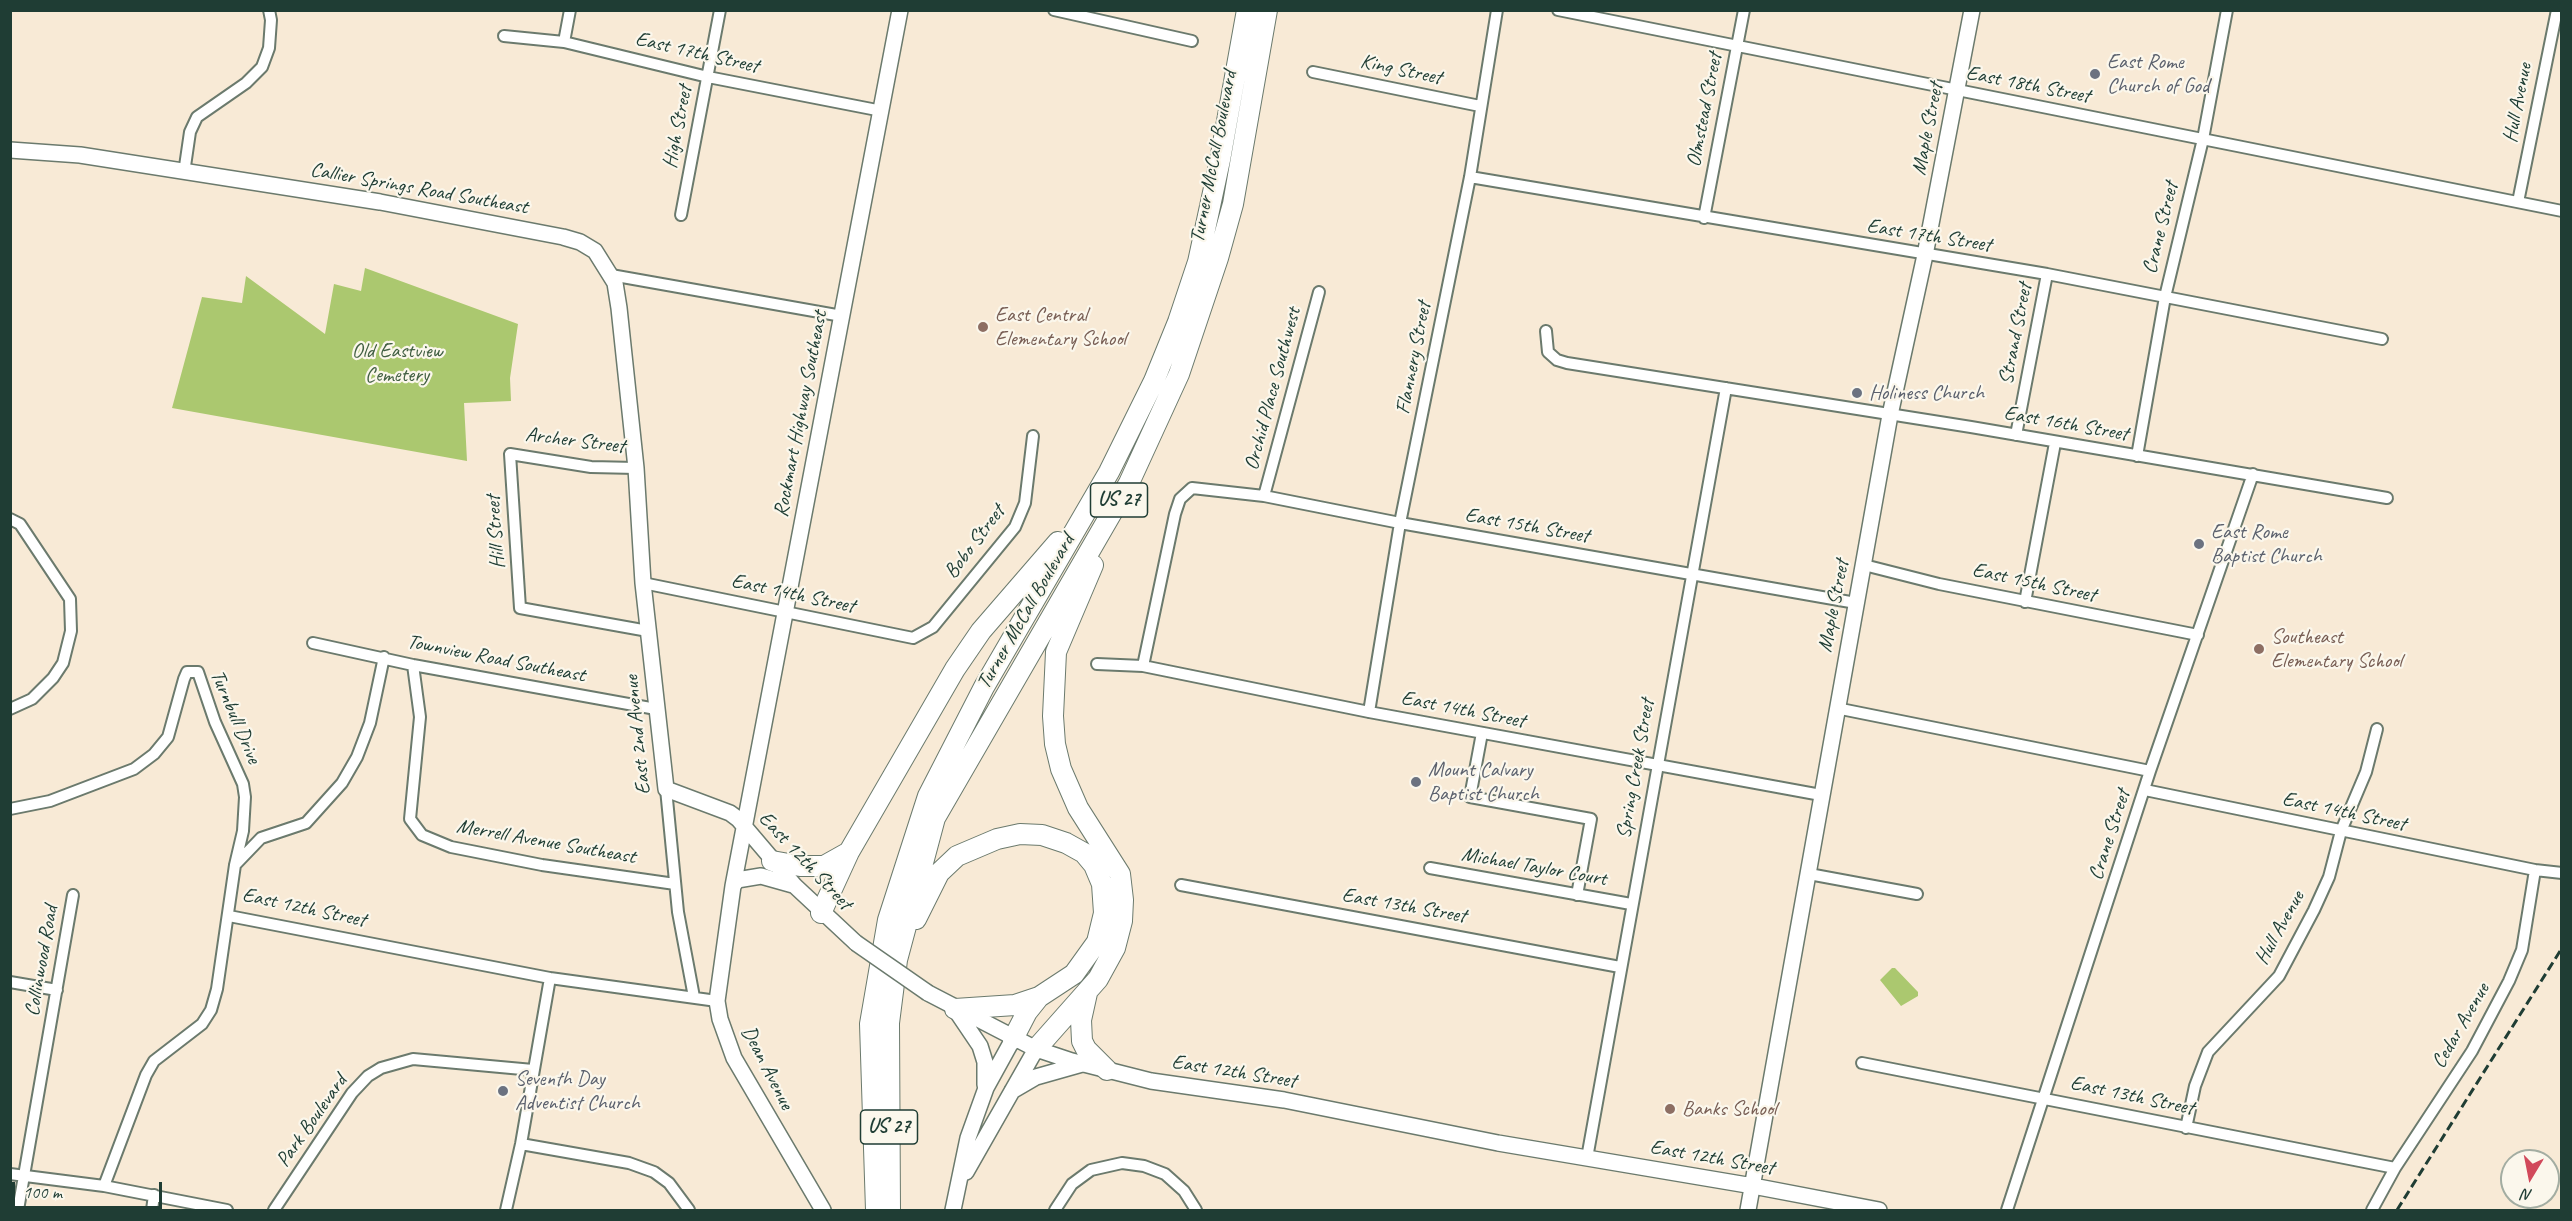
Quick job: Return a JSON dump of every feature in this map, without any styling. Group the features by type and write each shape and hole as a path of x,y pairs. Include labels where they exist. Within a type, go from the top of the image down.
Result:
{"highway":[{"name":"Turner McCall Boulevard","path":"876,1210 870,1024 888,920 928,796 984,687 1083,513 1109,472 1154,381 1198,262 1220,160 1247,10"},
{"name":"Turner McCall Boulevard","path":"890,1210 889,1023 897,960 935,818 1128,483 1179,374 1218,258 1233,204 1267,10"},
{"path":"1036,1049 1088,990 1115,948 1122,921 1120,874 1078,808 1061,769 1053,716 1056,652 1128,483"},
{"path":"821,913 849,852 955,669 981,631 1083,513"},
{"path":"897,960 939,873 957,856 997,839 1020,834 1042,835 1066,843 1084,853 1094,865 1102,884 1104,913 1097,942 1074,974 1039,997 1015,1005 955,1009"},
{"path":"772,861 800,866 824,866 849,852"},
{"path":"1088,990 1081,1020 1082,1041 1086,1049 1107,1070"},
{"path":"1013,1039 1027,1012 1039,997"}],"main road":[{"name":"Rockmart Highway Southeast","path":"745,826 900,10"},
{"name":"Maple Street","path":"1748,1210 1890,415 1925,255 1972,10"},
{"name":"Callier Springs Road Southeast","path":"10,150 80,155 380,202 580,242 595,251 611,275 619,308 636,468"},
{"name":"East 2nd Avenue","path":"636,468 643,583 666,789"},
{"name":"East 12th Street","path":"666,789 730,813 745,826 772,861 821,913 856,943 955,1009 1036,1049 1150,1081 1284,1101 1879,1210"},
{"name":"Dean Avenue","path":"745,826 733,886 717,1001 720,1019 734,1058 823,1210"},
{"path":"733,886 737,880 761,876 795,886"},
{"path":"955,1009 980,1046 985,1062 986,1088"},
{"path":"952,1210 961,1183 968,1138 986,1088 1013,1039"},
{"path":"961,1183 1036,1049"},
{"path":"1010,1093 1036,1077 1083,1064"}],"street":[{"path":"184,173 190,132 197,117 246,83 262,67 268,48 271,20 269,10"},
{"path":"564,42 570,10"},
{"name":"High Street","path":"681,215 720,10"},
{"path":"1054,10 1192,41"},
{"name":"Flannery Street","path":"1369,712 1400,523 1470,177 1497,10"},
{"name":"East 18th Street","path":"1558,10 2562,211"},
{"name":"Olmstead Street","path":"1704,218 1744,10"},
{"name":"Crane Street","path":"2137,456 2165,297 2203,139 2227,10"},
{"name":"Hull Avenue","path":"2518,202 2557,10"},
{"name":"East 17th Street","path":"504,36 564,42 708,77 882,111"},
{"name":"King Street","path":"1313,72 1480,106"},
{"name":"East 17th Street","path":"1470,177 2047,274 2382,339"},
{"name":"Strand Street","path":"2016,435 2047,274"},
{"path":"611,275 842,316"},
{"name":"Orchid Place Southwest","path":"1264,496 1319,292"},
{"name":"East 16th Street","path":"1546,331 1548,352 1557,360 2387,498"},
{"name":"Spring Creek Street","path":"1587,1158 1631,904 1726,388"},
{"name":"Bobo Street","path":"933,627 1015,527 1022,515 1033,436"},
{"path":"2025,602 2055,443"},
{"name":"Archer Street","path":"510,454 591,467 636,468"},
{"name":"Hill Street","path":"510,454 520,608 648,631"},
{"name":"Crane Street","path":"2007,1210 2150,771 2253,474"},
{"name":"East 15th Street","path":"1143,666 1175,514 1180,499 1192,489 1264,496 1400,523 1856,603"},
{"path":"10,519 20,524 70,599 71,631 63,663 53,678 32,699 10,709"},
{"name":"East 15th Street","path":"1864,565 2025,602 2198,635"},
{"name":"East 14th Street","path":"643,583 907,638 921,635 933,627"},
{"path":"313,643 384,657"},
{"name":"Townview Road Southeast","path":"235,865 261,838 306,823 342,783 357,757 370,723 384,657 413,665 656,709"},
{"name":"East 14th Street","path":"1097,664 1143,666 1369,712 1821,795"},
{"name":"Merrell Avenue Southeast","path":"413,665 420,717 410,819 414,828 422,835 451,847 542,865 675,884"},
{"name":"Turnbull Drive","path":"10,809 50,801 134,769 154,754 168,737 187,672 198,672 215,722 243,784 245,814 232,886"},
{"path":"1836,708 2150,771"},
{"name":"Hull Avenue","path":"2186,1128 2195,1086 2208,1052 2253,1005 2289,959 2329,877 2341,831 2366,772 2377,729"},
{"path":"1482,733 1470,797 1591,819 1577,895"},
{"name":"East 2nd Avenue","path":"666,789 682,940 694,997"},
{"name":"East 14th Street","path":"2145,790 2535,870"},
{"name":"Michael Taylor Court","path":"1430,868 1631,904"},
{"path":"2535,870 2562,873"},
{"name":"Cedar Avenue","path":"2372,1210 2395,1168 2472,1051 2509,981 2522,950 2535,870"},
{"path":"1809,874 1917,894"},
{"name":"East 13th Street","path":"1181,885 1620,967"},
{"name":"East 12th Street","path":"232,886 229,916 550,978 717,1001"},
{"name":"Collinwood Road","path":"18,1210 73,895"},
{"path":"104,1186 146,1075 154,1061 202,1024 211,1010 217,989 229,916"},
{"path":"506,1210 521,1144 550,978"},
{"path":"10,982 57,990"},
{"name":"Park Boulevard","path":"274,1210 352,1093 368,1076 381,1068 412,1059 533,1070"},
{"name":"East 13th Street","path":"1862,1063 2395,1168"},
{"path":"521,1144 628,1163 654,1173 669,1183 689,1210"},
{"path":"1055,1210 1072,1184 1091,1170 1122,1163 1144,1166 1164,1174 1184,1191 1196,1210"},
{"path":"10,1174 104,1186 227,1210"},
{"path":"152,1210 154,1195"}],"green space":[{"name":"Old Eastview Cemetery","path":"365,268 518,324 510,378 511,401 464,403 467,461 172,408 202,297 242,303 246,276 325,334 334,284 361,291"},
{"path":"1892,968 1895,968 1918,992 1918,996 1901,1006 1880,980"}],"railway":[{"path":"2397,1210 2562,948"}],"place":[{"name":"East Rome Church of God","path":"2095,74"},
{"name":"East Central Elementary School","path":"983,327"},
{"name":"Holiness Church","path":"1857,393"},
{"name":"East Rome Baptist Church","path":"2199,544"},
{"name":"Southeast Elementary School","path":"2259,649"},
{"name":"Mount Calvary Baptist Church","path":"1416,782"},
{"name":"Seventh Day Adventist Church","path":"503,1091"},
{"name":"Banks School","path":"1670,1109"}]}
